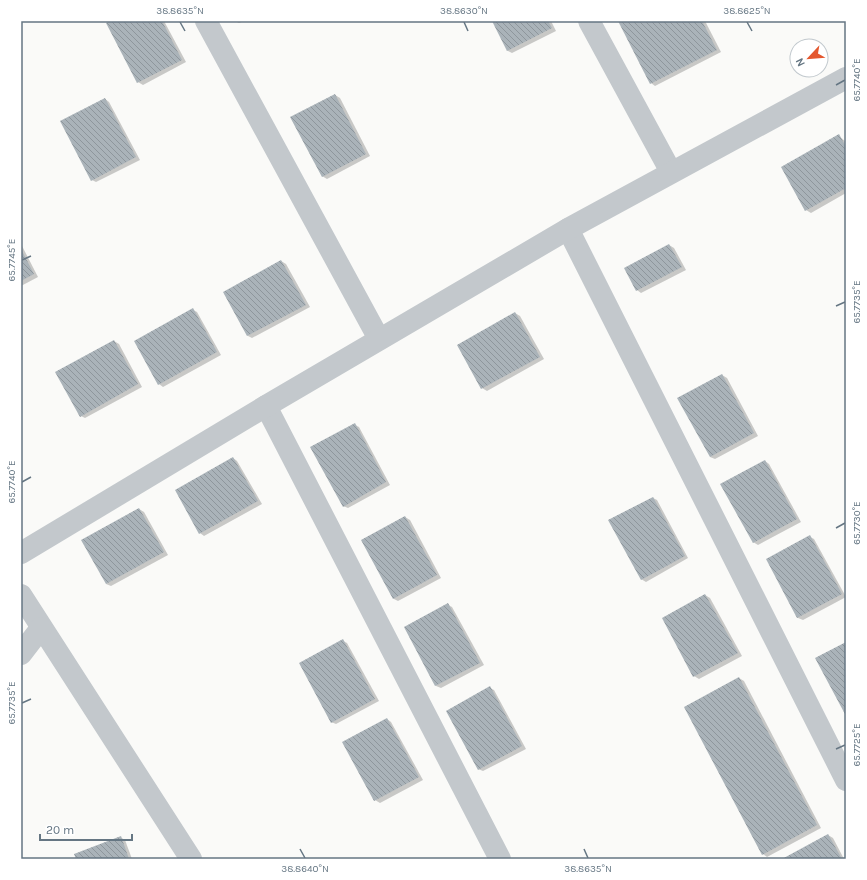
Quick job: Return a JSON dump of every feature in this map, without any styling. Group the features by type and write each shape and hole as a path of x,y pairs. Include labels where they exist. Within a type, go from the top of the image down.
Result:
{"street":[{"path":"206,21 379,339"},
{"path":"589,21 671,172"},
{"path":"21,553 379,339 568,229 846,78"},
{"path":"568,229 846,780"},
{"path":"266,406 500,859"},
{"path":"21,595 190,859"},
{"path":"21,654 41,628"}],"building":[{"path":"110,21 162,21 182,60 137,83 106,23"},
{"path":"492,21 548,21 552,28 507,51"},
{"path":"618,21 702,21 717,50 650,84"},
{"path":"335,94 366,154 322,177 290,117"},
{"path":"105,98 136,157 91,181 60,121"},
{"path":"839,134 846,147 846,188 805,211 781,167"},
{"path":"669,244 682,267 636,291 624,268"},
{"path":"21,249 34,274 21,281"},
{"path":"281,260 306,305 247,336 223,292"},
{"path":"193,308 217,352 158,385 134,341"},
{"path":"515,312 540,357 481,389 457,345"},
{"path":"114,340 138,384 80,417 55,372"},
{"path":"722,374 754,433 710,457 677,398"},
{"path":"355,423 386,482 343,507 310,447"},
{"path":"233,457 258,501 199,534 175,490"},
{"path":"765,460 797,519 753,543 720,484"},
{"path":"653,497 685,556 641,580 608,520"},
{"path":"139,508 164,552 106,584 81,540"},
{"path":"405,516 437,575 393,599 361,540"},
{"path":"810,535 842,594 797,618 766,559"},
{"path":"705,594 738,653 693,677 662,618"},
{"path":"448,603 480,663 435,686 404,627"},
{"path":"343,639 375,699 331,723 299,663"},
{"path":"846,642 846,716 815,658"},
{"path":"739,677 817,825 762,855 684,707"},
{"path":"490,686 522,746 478,770 446,711"},
{"path":"387,718 419,777 374,801 342,742"},
{"path":"828,834 842,859 782,859"},
{"path":"121,836 129,859 76,859 74,854"}]}
